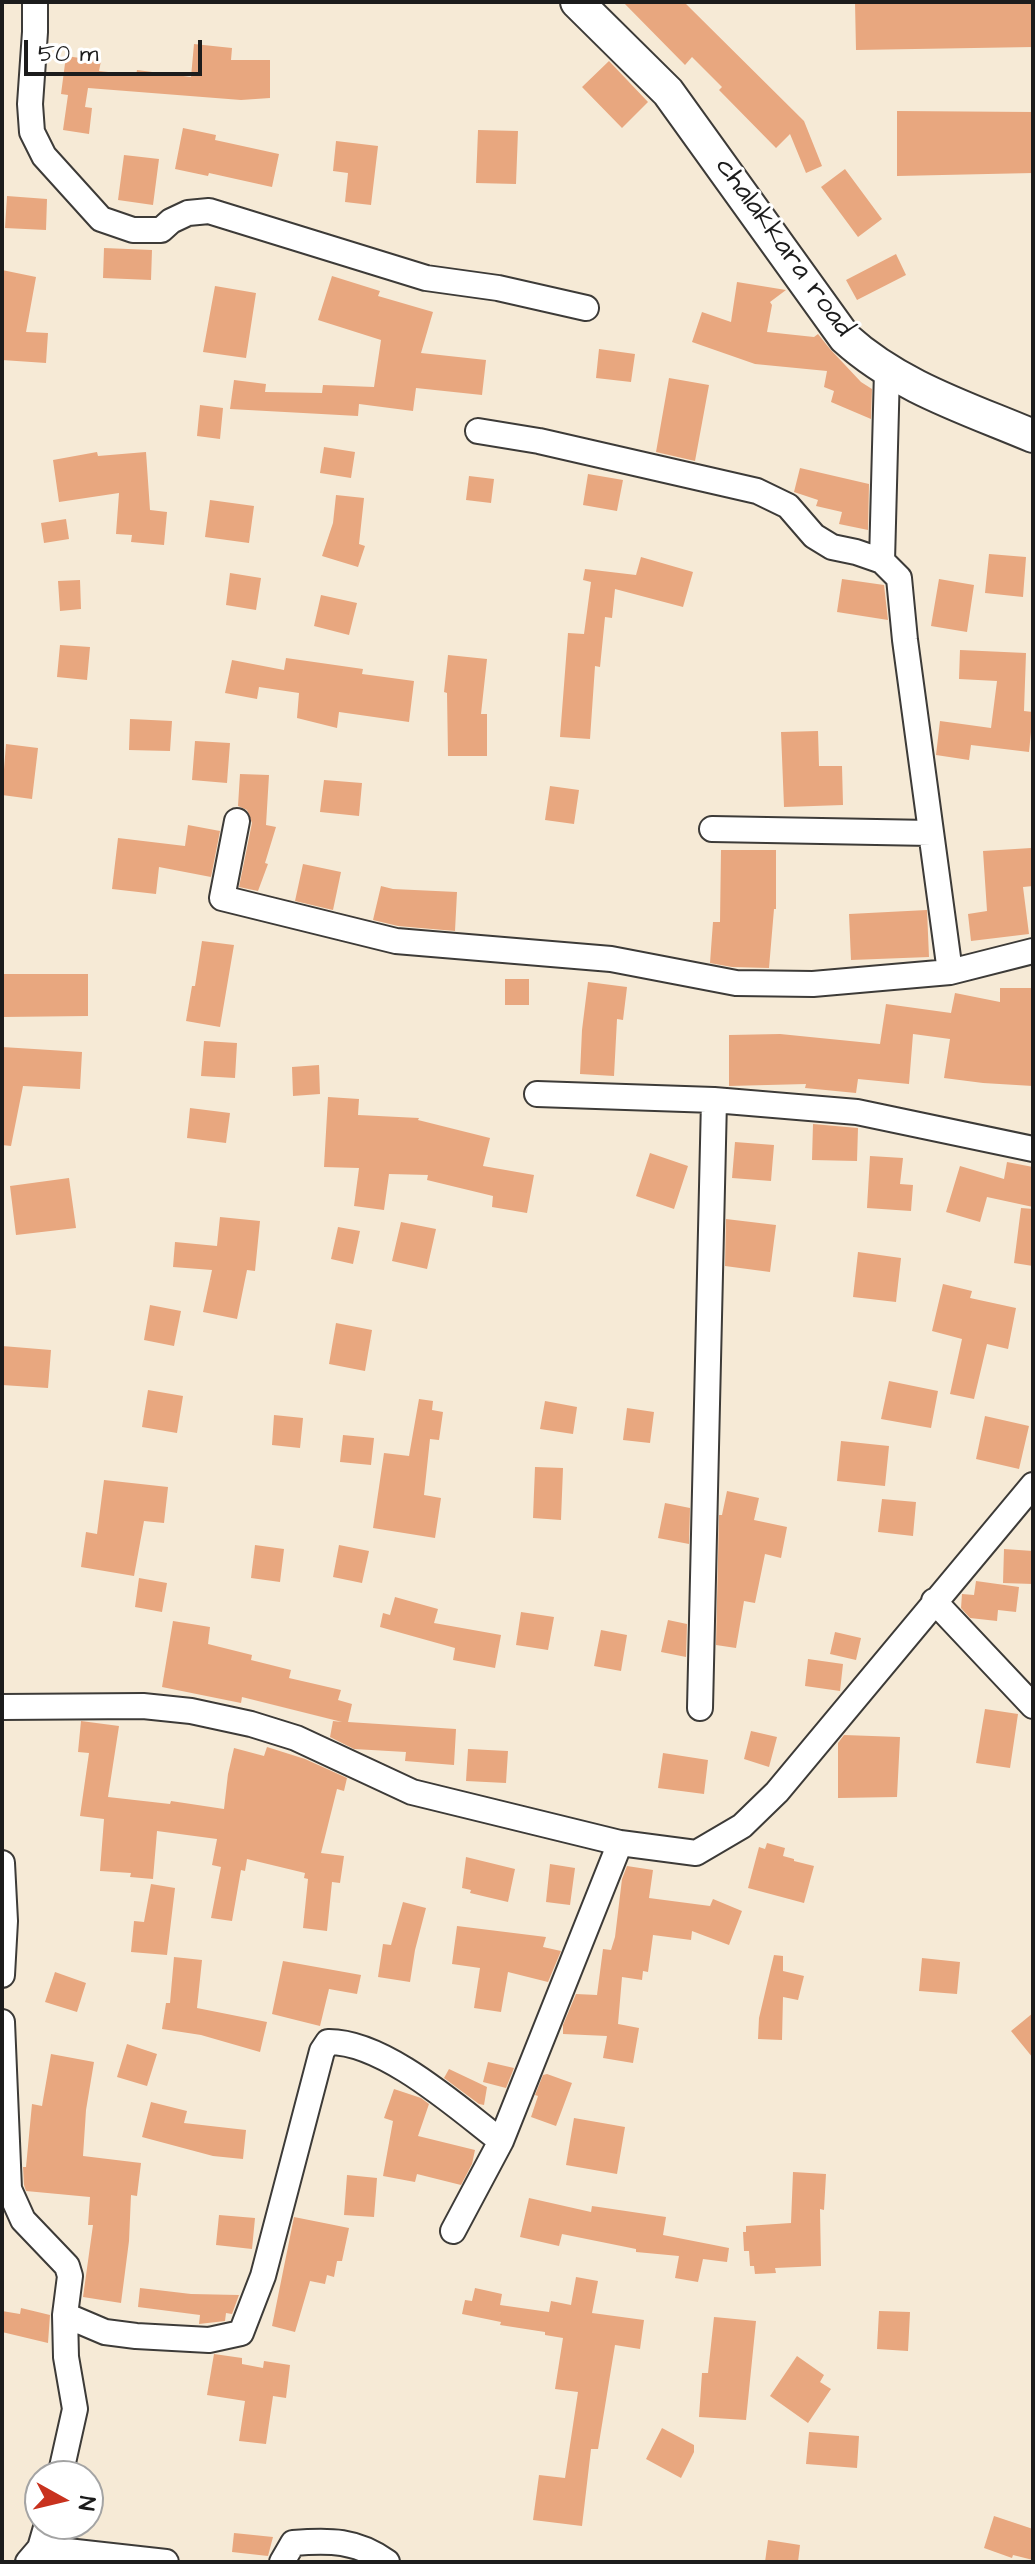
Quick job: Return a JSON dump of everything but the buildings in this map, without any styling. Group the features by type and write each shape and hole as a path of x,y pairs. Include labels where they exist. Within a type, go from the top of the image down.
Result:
{"main road":[{"name":"chalakkara road","path":"577,2 668,92 845,338 887,371 916,388 1033,436"}],"street":[{"path":"35,2 30,104 32,132 44,156 101,219 133,230 161,230 188,213 209,211 426,278 498,288 586,308"},
{"path":"882,561 887,371"},
{"path":"478,431 539,441 757,491 788,506 814,536 832,547 882,561 899,578 950,972"},
{"path":"237,821 222,898 396,941 611,959 736,983 813,984 950,972 1033,951"},
{"path":"712,829 931,833"},
{"path":"537,1094 714,1100 857,1112 1033,1149"},
{"path":"700,1708 714,1100"},
{"path":"2,1707 143,1706 191,1711 296,1738 412,1792 620,1843 696,1853 742,1826 777,1792 1033,1485"},
{"path":"934,1601 1033,1706"},
{"path":"453,2231 501,2141 620,1843"},
{"path":"2,1863 5,1921 2,1975"},
{"path":"2,2022 9,2189 23,2220 67,2266 70,2276 65,2315 66,2357 75,2409 64,2460"},
{"path":"65,2315 105,2332 136,2336 209,2340 241,2333 263,2276 322,2051 328,2042 362,2049 408,2070 501,2141"},
{"path":"282,2562 293,2543 330,2540 369,2549 387,2562"},
{"path":"34,2555 166,2562"}]}
